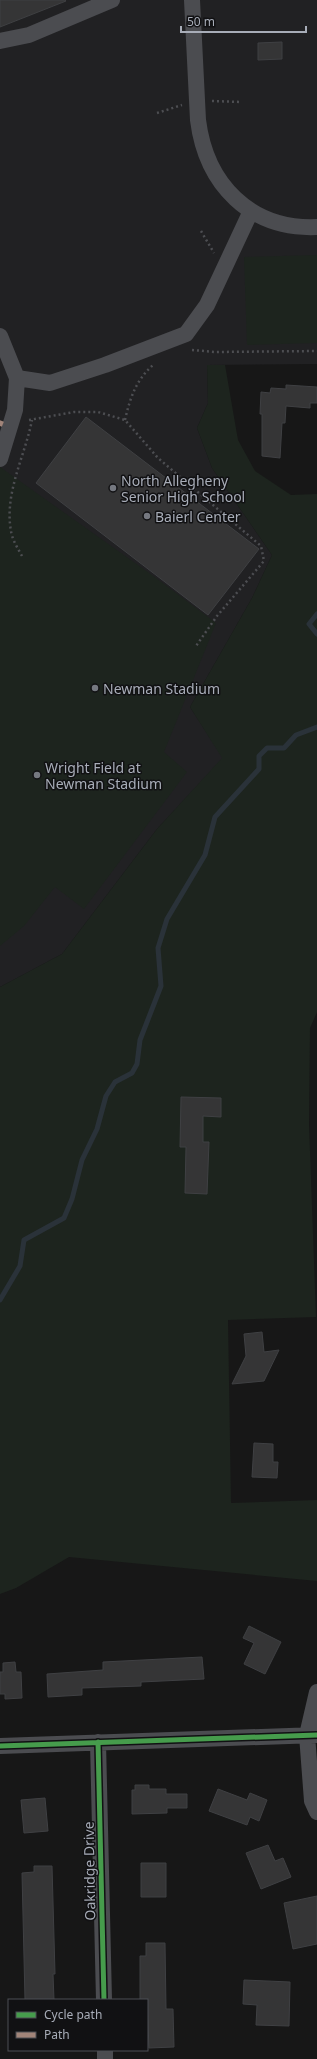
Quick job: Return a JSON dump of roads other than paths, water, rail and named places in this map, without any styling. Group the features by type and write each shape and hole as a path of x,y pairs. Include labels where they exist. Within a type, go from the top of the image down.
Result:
{"street":[{"path":"0,41 29,35 112,0"},
{"path":"192,0 200,137 211,167 219,180 234,197 251,211 275,222 288,225 317,227"},
{"path":"17,378 50,383 106,365 186,334 206,305 251,211"},
{"path":"0,336 17,378 15,410 0,459"},
{"path":"317,1692 312,1735 307,1761 312,1801 317,1812"},
{"path":"0,1746 312,1735"},
{"name":"Oakridge Drive","path":"98,1742 104,1999"}],"waterway":[{"path":"317,614 309,624 317,634"},
{"path":"0,1300 20,1266 24,1240 64,1218 72,1199 82,1160 97,1129 106,1096 115,1082 132,1073 137,1064 140,1040 161,986 158,948 167,919 205,855 215,817 259,769 259,756 267,748 284,748 296,735 317,727"}],"place":[{"name":"North Allegheny Senior High School","path":"113,488"},
{"name":"Baierl Center","path":"147,516"},
{"name":"Newman Stadium","path":"95,688"},
{"name":"Wright Field at Newman Stadium","path":"37,775"}]}
